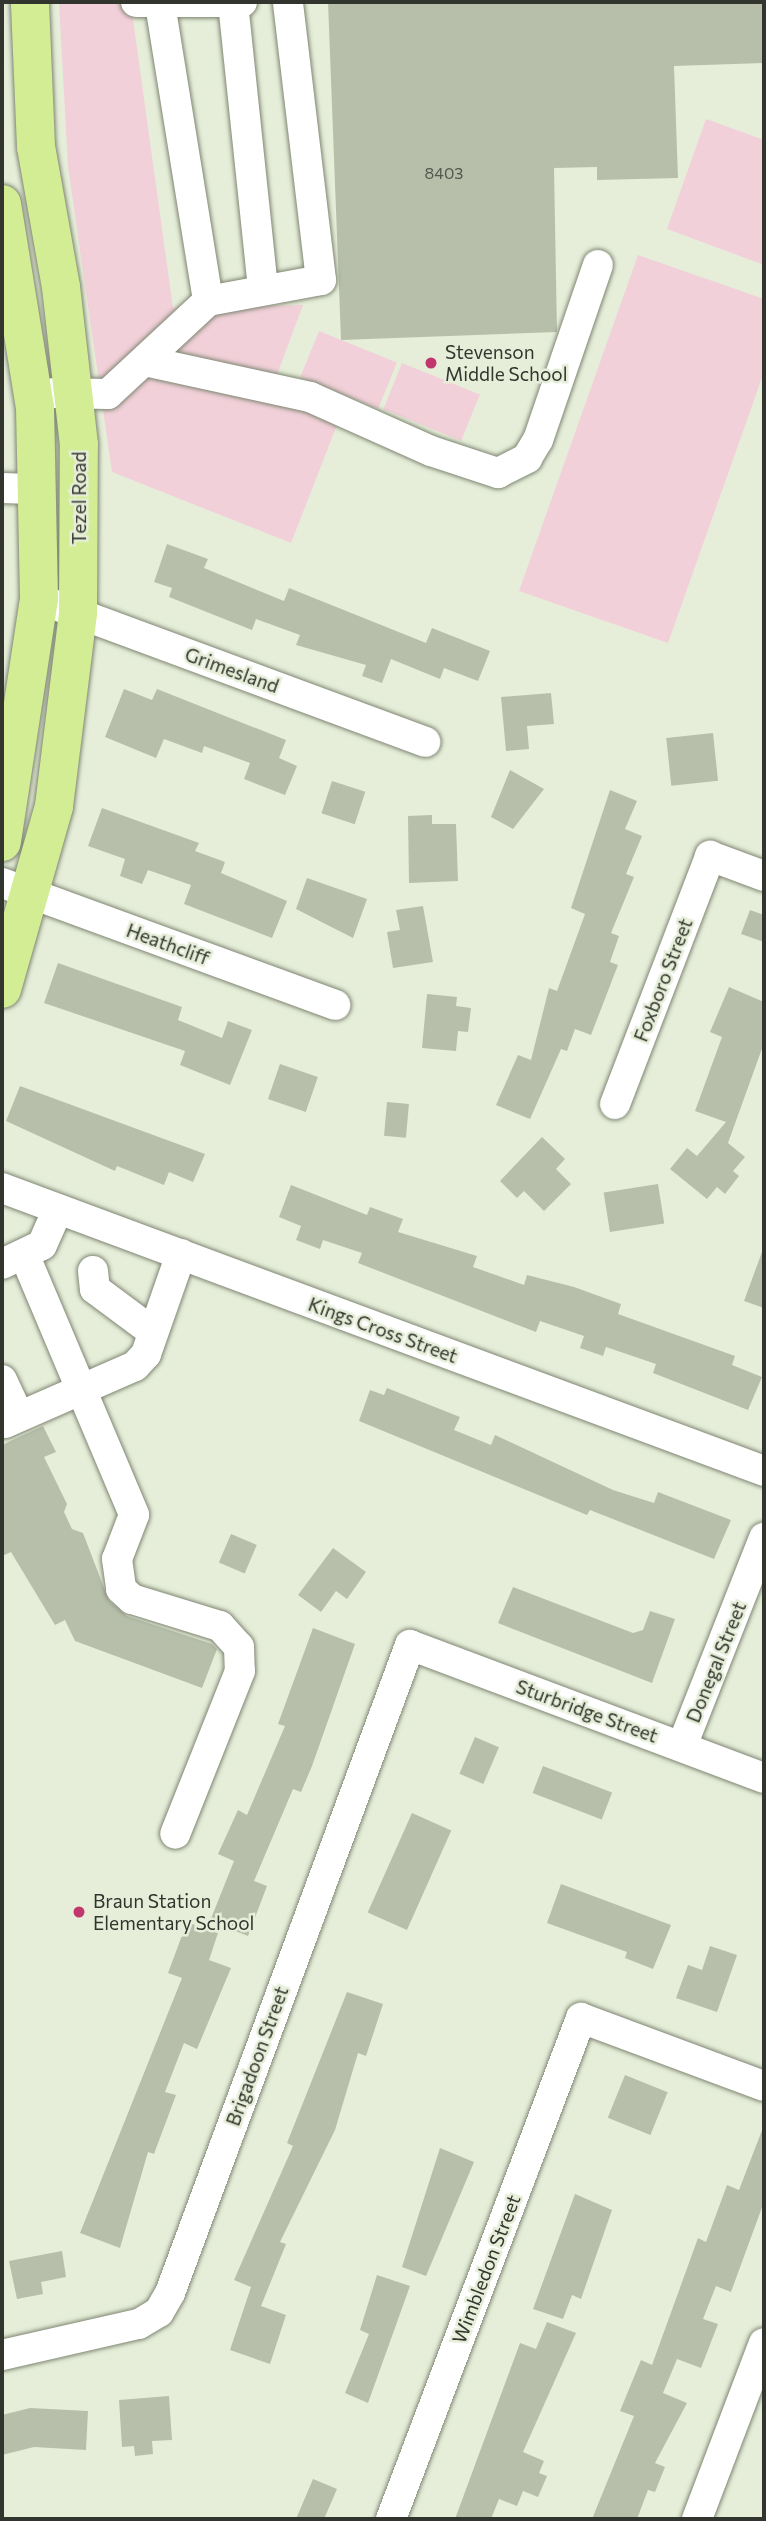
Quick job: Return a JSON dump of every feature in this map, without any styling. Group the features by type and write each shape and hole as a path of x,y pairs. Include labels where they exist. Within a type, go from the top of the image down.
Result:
{"main road":[{"name":"Tezel Road","path":"2,989 17,889 64,753 78,613 75,391 36,147 30,2"},
{"name":"Tezel Road","path":"2,204 33,395 20,489 39,599 10,760 2,842"}],"street":[{"path":"208,300 148,3 242,2"},
{"path":"33,395 75,391 108,394 208,300 263,287 321,280 288,2"},
{"path":"233,3 263,287"},
{"path":"145,361 310,397 432,451 498,472 527,458 538,440 598,265"},
{"name":"Grimesland","path":"39,599 425,742"},
{"name":"Foxboro Street","path":"615,1104 710,856 764,876"},
{"name":"Heathcliff","path":"17,889 335,1005"},
{"name":"Kings Cross Street","path":"2,1188 764,1471"},
{"path":"58,1209 42,1245 13,1259 81,1389 134,1515 117,1559 121,1589 132,1599 220,1626 239,1647 240,1671 175,1834"},
{"path":"2,1380 12,1420 135,1366 153,1332 181,1254"},
{"path":"93,1271 95,1289 153,1332"},
{"name":"Donegal Street","path":"682,1746 764,1538"},
{"name":"Sturbridge Street","path":"410,1645 764,1778"},
{"name":"Brigadoon Street","path":"2,2355 139,2324 159,2312 170,2293 410,1645"},
{"name":"Wimbledon Street","path":"391,2519 581,2018 764,2086"},
{"path":"697,2519 764,2343"}],"shaded area":[{"path":"59,2 141,2 132,12 173,308 303,305 269,396 337,425 291,543 112,472 68,167"},
{"path":"706,119 764,140 764,265 667,229"},
{"path":"638,255 764,299 764,372 668,643 519,591"},
{"path":"319,331 397,362 378,409 300,377"},
{"path":"402,363 480,394 461,441 383,409"}],"building":[{"path":"328,2 764,2 764,63 674,66 678,178 597,180 597,167 554,168 557,332 341,340"},
{"path":"167,544 208,559 204,568 284,601 289,588 426,643 432,628 490,651 478,681 444,668 440,679 391,659 382,683 362,676 366,665 296,645 300,635 256,619 252,630 169,597 172,588 154,582"},
{"path":"124,689 152,700 157,689 286,740 279,758 297,766 285,795 244,779 250,763 204,746 202,753 164,739 156,758 105,737"},
{"path":"551,693 554,724 527,726 529,749 506,751 501,697"},
{"path":"713,733 718,781 671,786 666,738"},
{"path":"510,770 544,789 513,829 491,817"},
{"path":"332,781 365,792 355,824 321,813"},
{"path":"610,790 637,801 625,829 642,836 626,874 634,877 611,933 619,936 610,962 618,965 591,1035 575,1029 567,1051 561,1049 530,1119 496,1105 518,1055 531,1060 549,988 557,991 585,914 571,908"},
{"path":"102,808 199,843 195,851 225,862 221,873 287,901 272,938 184,904 191,885 148,870 142,884 120,876 125,859 88,846"},
{"path":"432,815 432,824 456,824 458,881 409,883 408,816"},
{"path":"307,878 367,899 353,938 296,909"},
{"path":"423,906 433,962 393,968 387,932 400,930 396,910"},
{"path":"750,910 764,915 764,942 741,934"},
{"path":"58,963 182,1007 178,1020 222,1038 228,1021 252,1030 230,1085 180,1065 185,1051 44,1003"},
{"path":"729,987 764,1002 764,1043 728,1143 745,1157 733,1171 739,1176 725,1194 717,1187 707,1199 670,1169 687,1148 697,1156 726,1122 695,1111 722,1037 710,1032"},
{"path":"427,994 457,997 456,1006 471,1008 468,1032 458,1031 456,1051 422,1048"},
{"path":"280,1064 318,1077 306,1112 268,1099"},
{"path":"20,1086 205,1154 193,1182 169,1172 164,1185 117,1166 115,1171 6,1121"},
{"path":"387,1102 409,1104 406,1138 384,1136"},
{"path":"542,1137 565,1159 556,1169 571,1184 544,1211 524,1191 517,1198 500,1181"},
{"path":"658,1184 664,1224 610,1232 604,1193"},
{"path":"291,1185 367,1215 370,1207 403,1219 398,1232 477,1256 473,1267 524,1285 527,1275 574,1287 621,1304 618,1314 735,1356 732,1365 762,1377 748,1410 653,1373 656,1364 606,1347 603,1356 580,1348 584,1336 540,1321 536,1332 358,1263 362,1253 323,1240 320,1249 296,1240 301,1226 279,1217"},
{"path":"762,1252 764,1253 764,1308 744,1301"},
{"path":"387,1388 460,1417 454,1430 491,1445 495,1435 613,1490 654,1503 658,1492 731,1520 714,1559 590,1510 587,1515 359,1421 370,1390 384,1395"},
{"path":"43,1426 56,1452 44,1457 67,1504 64,1512 72,1529 83,1533 109,1601 127,1616 212,1644 217,1649 202,1688 75,1641 65,1620 55,1625 11,1552 2,1556 2,1445"},
{"path":"231,1534 257,1545 245,1573 219,1563"},
{"path":"333,1548 366,1572 347,1599 336,1591 321,1612 298,1595"},
{"path":"513,1587 633,1633 643,1630 650,1611 675,1619 652,1683 498,1623"},
{"path":"313,1628 355,1644 301,1792 293,1789 254,1881 267,1886 248,1936 210,1921 234,1861 218,1854 238,1810 247,1815 285,1726 278,1724"},
{"path":"475,1737 499,1747 483,1784 459,1774"},
{"path":"543,1766 612,1793 602,1820 533,1793"},
{"path":"412,1813 451,1830 407,1930 368,1913"},
{"path":"561,1884 671,1925 653,1969 625,1958 627,1952 547,1923"},
{"path":"187,1922 218,1933 209,1960 231,1968 197,2049 184,2043 165,2092 176,2095 154,2154 148,2152 120,2248 80,2233 182,1978 168,1973"},
{"path":"710,1946 737,1955 717,2012 676,1998 688,1965 702,1970"},
{"path":"347,1992 383,2004 366,2056 358,2053 335,2130 280,2242 286,2244 261,2306 286,2315 270,2364 230,2350 251,2287 234,2280 293,2146 287,2143"},
{"path":"625,2075 668,2092 650,2135 608,2118"},
{"path":"764,2125 764,2202 731,2292 716,2286 703,2319 718,2324 701,2368 677,2359 663,2393 687,2403 655,2463 665,2467 655,2492 648,2490 637,2519 592,2519 634,2416 620,2411 641,2360 652,2365 698,2238 706,2242 727,2185 739,2190"},
{"path":"440,2148 474,2162 426,2276 402,2267"},
{"path":"575,2194 612,2210 581,2299 572,2295 563,2319 533,2309"},
{"path":"62,2251 66,2277 41,2282 43,2294 17,2299 9,2261"},
{"path":"377,2275 410,2286 368,2403 345,2393 369,2334 360,2330"},
{"path":"547,2322 576,2333 523,2452 544,2461 539,2473 547,2476 538,2497 523,2491 517,2506 499,2499 491,2519 455,2519 520,2343 536,2349"},
{"path":"169,2396 172,2440 152,2441 153,2454 135,2456 134,2446 122,2447 119,2400"},
{"path":"30,2408 88,2411 86,2450 34,2447 2,2455 2,2415"},
{"path":"313,2479 337,2489 324,2519 296,2519"}],"place":[{"name":"Stevenson Middle School","path":"431,363"},
{"name":"Braun Station Elementary School","path":"79,1912"}]}
